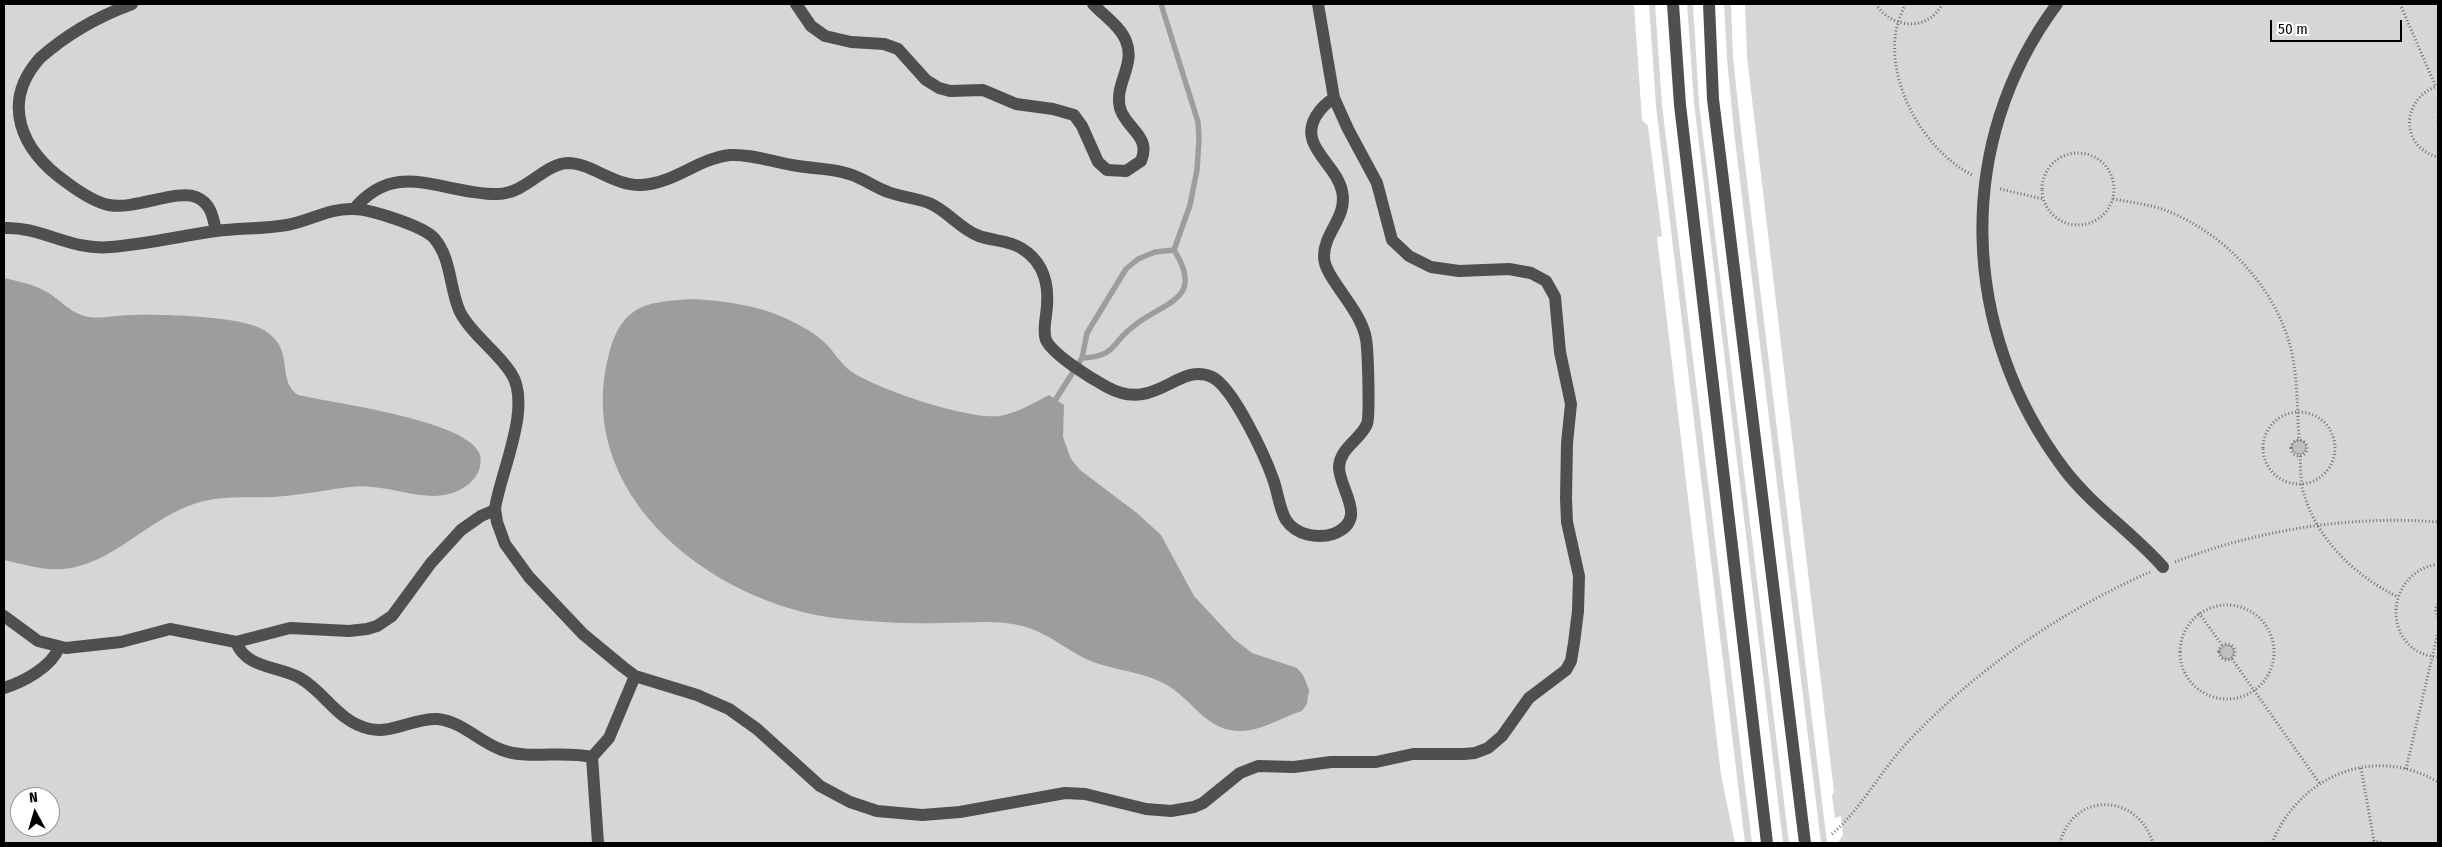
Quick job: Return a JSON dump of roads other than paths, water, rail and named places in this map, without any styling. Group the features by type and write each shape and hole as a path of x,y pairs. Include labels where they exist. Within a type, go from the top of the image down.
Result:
{"street":[{"path":"132,4 85,26 34,63 16,95 14,115 19,132 38,160 62,179 96,200 109,205 124,206 177,196 195,197 210,209 216,231"},
{"path":"796,4 811,26 825,36 839,40 892,46 905,56 926,80 938,88 950,91 983,90 1016,104 1053,109 1074,115 1082,126 1098,162 1108,170 1126,171 1138,164 1144,152 1143,140 1124,116 1119,102 1119,92 1129,64 1128,47 1119,30 1093,4"},
{"path":"4,228 20,229 74,246 94,248 157,242 216,231 284,225 323,213 354,209 410,224 428,232 444,252 461,314 507,367 515,380 518,394 517,417 495,510 505,544 538,588 583,634 635,676 697,695 729,709 757,729 820,786 850,802 889,812 922,814 960,812 1065,794 1099,797 1146,809 1183,810 1203,803 1240,773 1258,766 1294,767 1331,762 1376,762 1426,753 1475,753 1494,743 1529,698 1566,670 1571,661 1578,611 1579,576 1567,522 1566,499 1571,404 1560,352 1555,297 1546,281 1531,273 1509,269 1446,270 1418,262 1399,248 1388,234 1378,182 1348,130 1334,98 1318,4"},
{"path":"1673,4 1680,105 1768,843"},
{"path":"1709,4 1713,98 1805,843"},
{"path":"2057,4 2030,46 1992,136 1984,182 1981,225 1987,283 2001,349 2020,396 2048,446 2080,488 2142,543 2163,567"},
{"path":"354,209 368,193 394,181 415,182 484,193 509,193 525,187 554,167 567,163 581,166 626,184 637,185 655,183 709,160 732,155 754,157 800,167 832,169 856,176 893,194 932,204 970,232 986,238 1014,244 1027,252 1038,264 1046,278 1048,292 1044,330 1046,340 1053,350 1111,389 1130,395 1156,392 1192,374 1206,375 1216,379 1230,393 1266,460 1284,515 1290,525 1307,534 1323,536 1337,532 1347,523 1351,509 1341,479 1340,463 1346,450 1360,435 1368,420 1367,341 1361,321 1349,300 1331,277 1324,261 1325,247 1343,211 1343,193 1336,175 1312,141 1310,129 1321,109 1334,98"},
{"path":"4,616 38,641 60,647 114,643 170,628 236,642 290,628 350,631 377,626 399,608 431,563 461,530 472,521 495,510"},
{"path":"236,642 242,653 252,661 299,677 348,721 368,729 388,729 422,719 446,720 508,752 577,754 592,757"},
{"path":"4,688 18,682 51,661 60,647"},
{"path":"598,843 592,757 609,738 635,676"}],"waterway":[{"path":"1056,399 1082,358 1087,333 1126,269 1138,259 1155,252 1174,250 1190,205 1197,170 1198,122 1161,4"},
{"path":"1082,358 1102,355 1113,348 1135,325 1178,297 1183,289 1185,279 1182,266 1174,250"}]}
